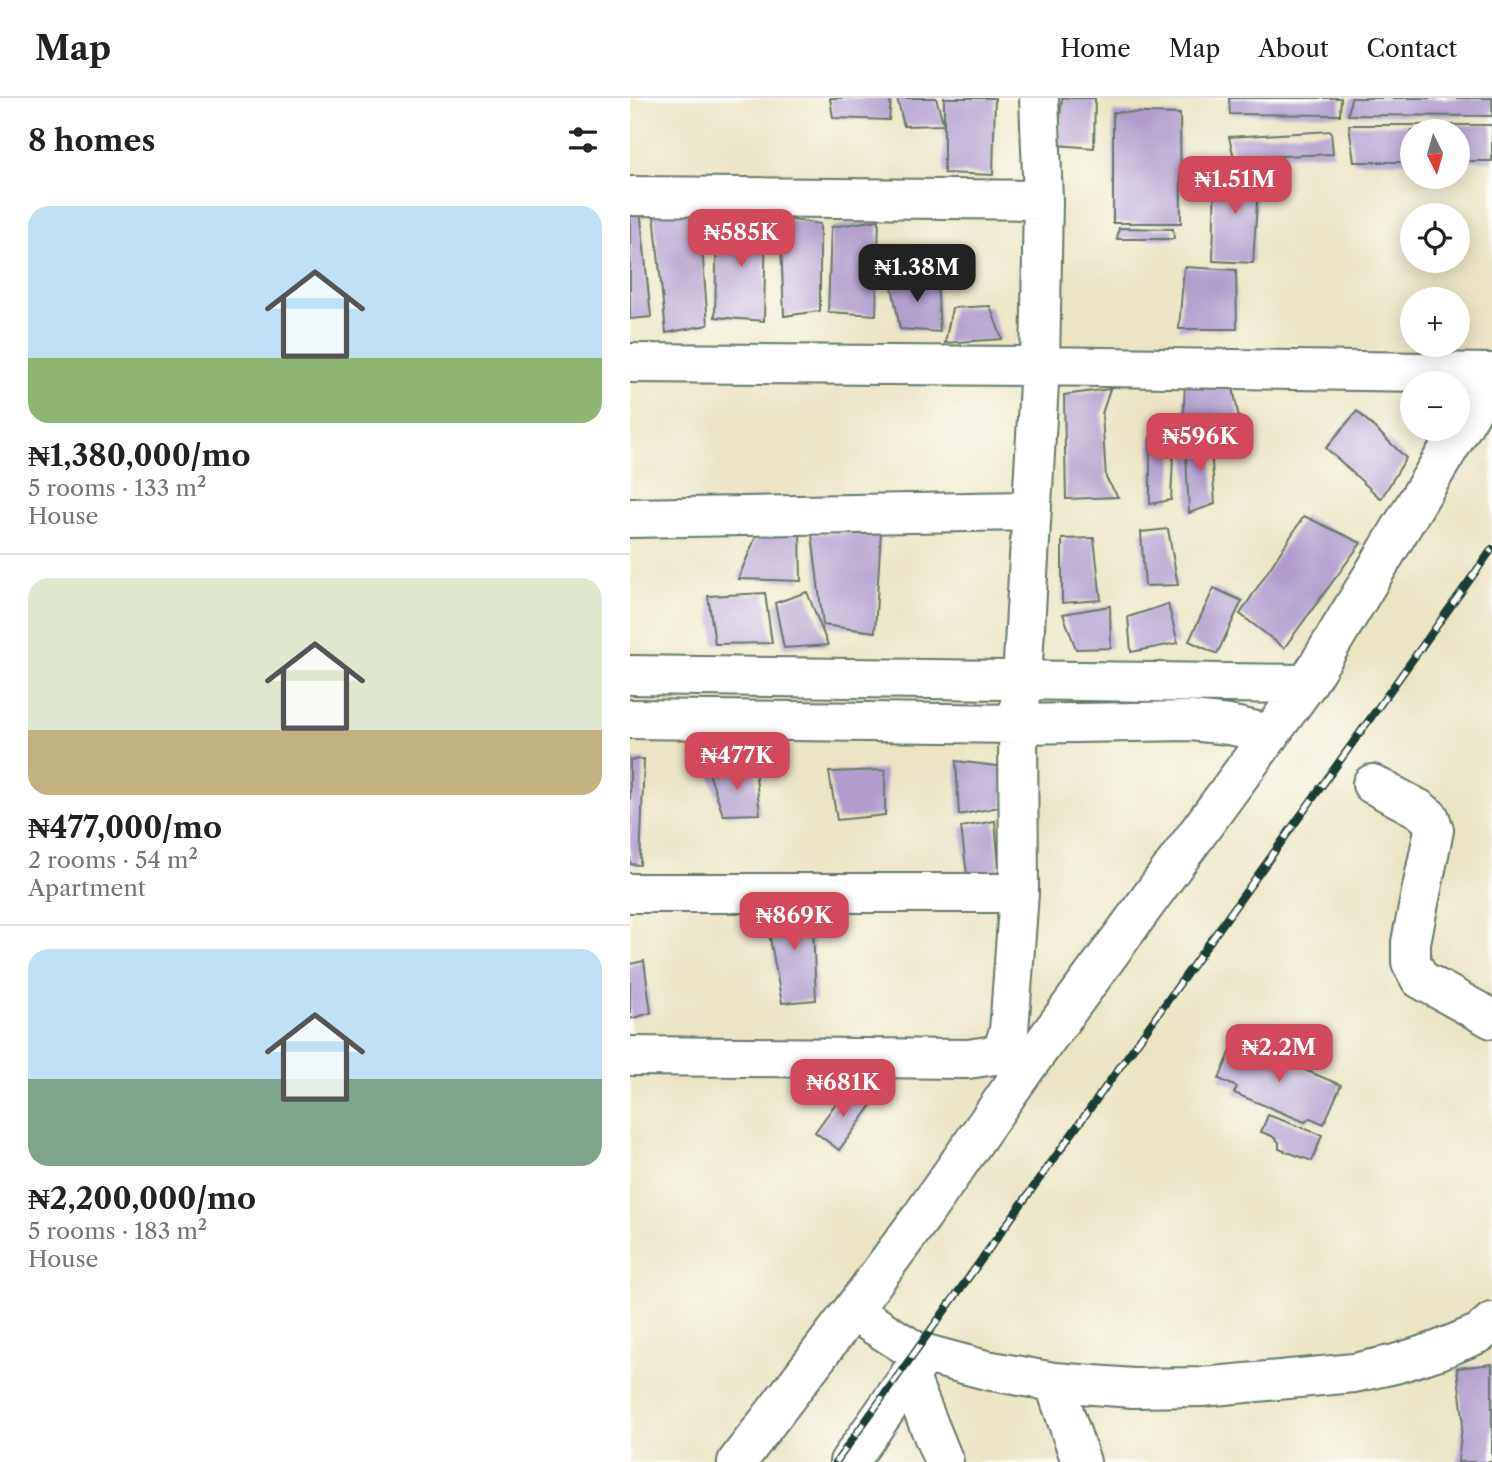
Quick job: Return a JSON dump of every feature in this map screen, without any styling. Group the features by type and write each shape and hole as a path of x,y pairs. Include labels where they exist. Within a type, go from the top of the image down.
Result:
{"street":[{"path":"1013,1062 1009,1031 1019,893 1018,724 1023,680 1040,366 1043,200 1039,98"},
{"path":"630,195 1043,200"},
{"path":"630,363 1040,366 1492,375 1307,684 1236,782 1013,1062 922,1216 737,1462"},
{"path":"630,518 1031,511"},
{"path":"630,675 1307,684"},
{"path":"630,719 1018,724 1191,720 1271,734"},
{"path":"1191,720 1221,748 1236,782"},
{"path":"1372,785 1419,808 1430,818 1434,830 1411,942 1411,962 1420,979 1492,1019"},
{"path":"630,893 1019,893"},
{"path":"630,1056 968,1059 1013,1062"},
{"path":"852,1311 915,1351 944,1462"},
{"path":"917,1365 986,1370 1054,1382 1133,1388 1202,1387 1354,1373 1439,1350 1488,1329"},
{"path":"849,1462 917,1365"},
{"path":"1054,1382 1081,1462"}],"building":[{"path":"830,98 891,98 889,120 833,118"},
{"path":"897,98 936,98 944,125 904,126"},
{"path":"944,98 995,98 993,175 944,173"},
{"path":"1062,98 1095,98 1094,148 1057,145"},
{"path":"1229,98 1341,98 1340,115 1230,114"},
{"path":"1351,98 1492,98 1492,116 1348,115"},
{"path":"1113,112 1180,114 1181,223 1113,223"},
{"path":"1349,125 1400,125 1400,162 1354,162"},
{"path":"1470,125 1492,125 1492,161 1470,161"},
{"path":"1331,131 1333,154 1234,158 1229,137"},
{"path":"1215,171 1259,173 1253,263 1213,261"},
{"path":"699,208 708,325 666,333 654,214"},
{"path":"640,209 651,317 630,319 630,210"},
{"path":"766,215 764,321 715,317 717,221"},
{"path":"780,218 820,224 820,311 784,316"},
{"path":"879,220 876,315 828,312 831,227"},
{"path":"1119,228 1173,229 1174,239 1117,239"},
{"path":"1184,267 1236,270 1237,329 1179,329"},
{"path":"937,278 940,332 900,329 891,281"},
{"path":"990,306 1002,339 945,343 952,308"},
{"path":"1185,381 1233,387 1241,429 1183,430"},
{"path":"1110,389 1102,414 1106,478 1118,497 1066,499 1064,395"},
{"path":"1357,411 1406,458 1381,499 1326,448"},
{"path":"1174,435 1171,500 1150,504 1150,437"},
{"path":"1185,436 1210,436 1215,504 1189,513"},
{"path":"1304,516 1361,543 1284,648 1240,614"},
{"path":"759,529 800,529 801,581 738,579"},
{"path":"1168,529 1178,585 1145,586 1141,532"},
{"path":"881,531 875,632 823,625 812,534"},
{"path":"1094,538 1101,600 1062,603 1062,539"},
{"path":"1214,588 1242,601 1217,654 1189,641"},
{"path":"807,592 828,645 784,648 775,603"},
{"path":"765,593 772,643 715,644 708,596"},
{"path":"1168,604 1178,643 1131,652 1128,617"},
{"path":"1110,606 1111,648 1076,649 1063,614"},
{"path":"644,759 640,865 630,864 630,760"},
{"path":"956,761 1004,767 1004,806 959,815"},
{"path":"755,769 760,814 723,815 709,773"},
{"path":"885,770 885,815 837,820 829,772"},
{"path":"995,821 1000,878 968,883 961,827"},
{"path":"812,903 816,1000 782,1003 765,911"},
{"path":"644,961 651,1013 630,1019 630,964"},
{"path":"1235,1041 1341,1085 1324,1124 1310,1118 1305,1122 1234,1093 1237,1087 1219,1079"},
{"path":"847,1088 872,1105 839,1150 815,1132"},
{"path":"1268,1115 1322,1135 1312,1161 1279,1149 1279,1142 1261,1132"},
{"path":"1492,1364 1492,1462 1458,1462 1463,1418 1457,1368"}],"railway":[{"path":"836,1462 1492,549"}]}
